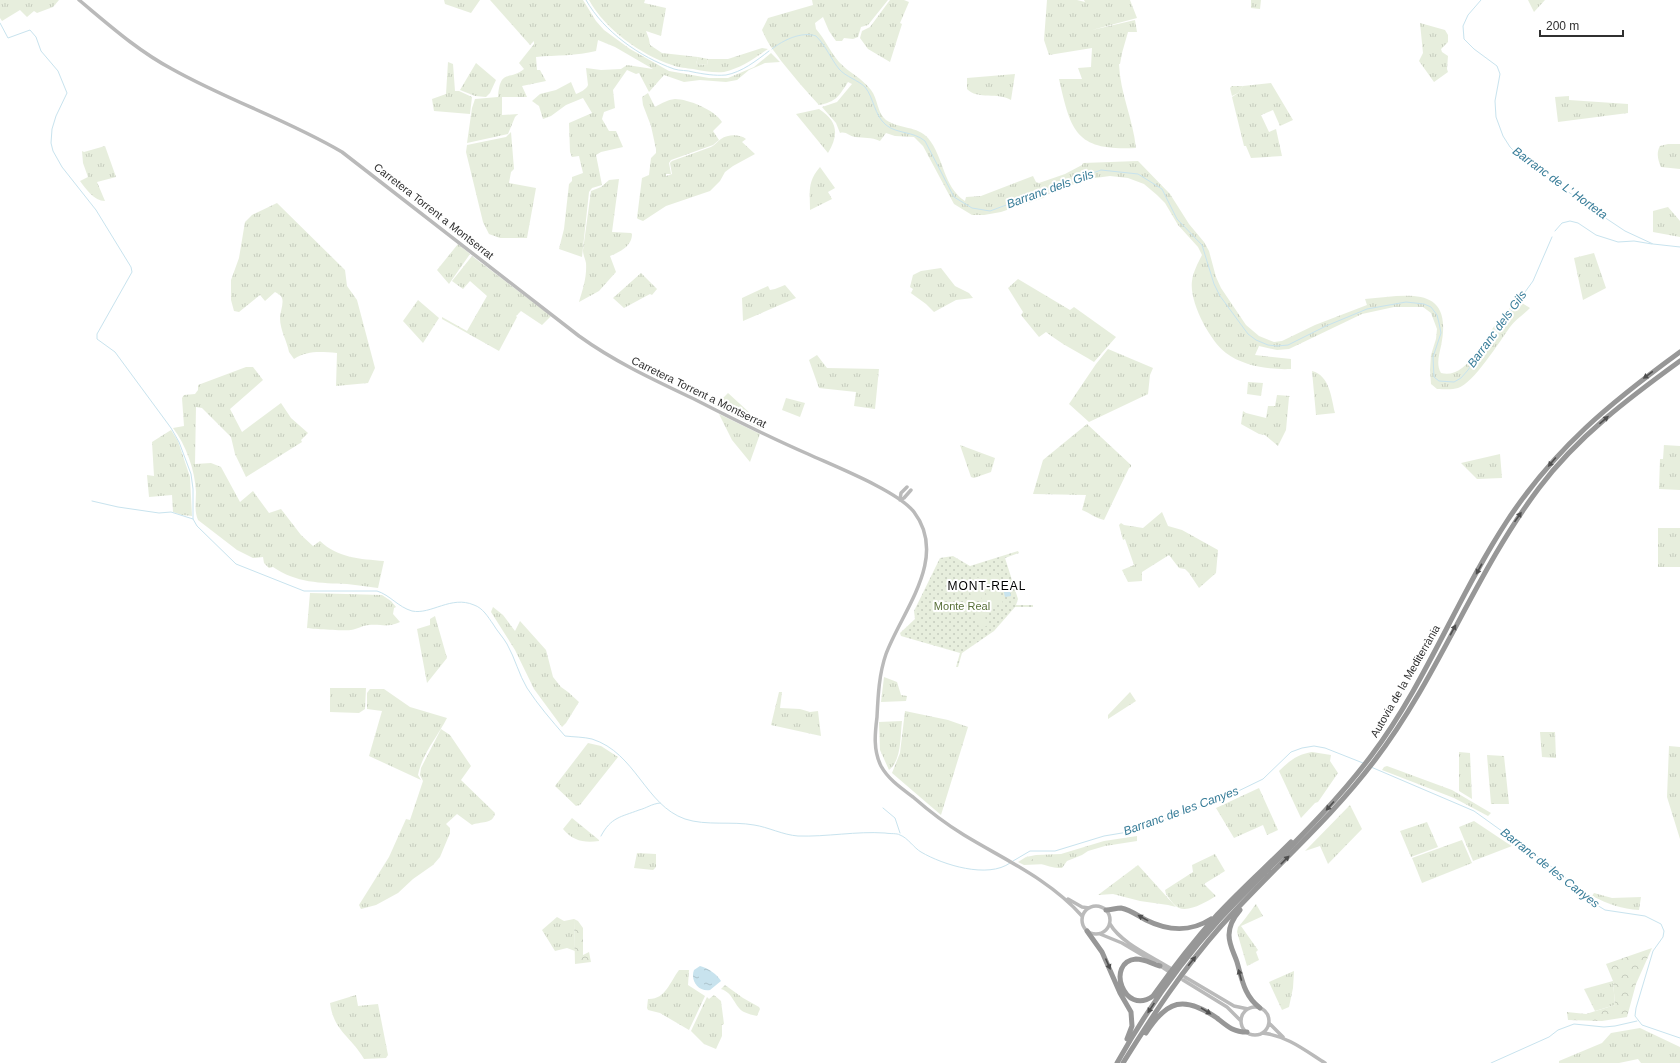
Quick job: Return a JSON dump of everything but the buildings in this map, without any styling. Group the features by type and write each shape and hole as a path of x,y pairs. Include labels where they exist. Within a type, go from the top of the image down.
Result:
{"highway":[{"name":"Autovia de la Mediterrània","path":"1373,758 1408,701 1478,569 1498,536 1534,483 1585,427 1622,395 1680,352"},
{"name":"Autovia de la Mediterrània","path":"1123,1063 1183,972 1223,924 1331,813 1373,758 1411,705 1485,571 1513,525 1539,487 1564,458 1592,431 1628,399 1680,361"},
{"name":"Autovia de la Mediterrània","path":"1115,1063 1157,999 1200,942 1358,778"},
{"path":"1160,966 1137,959 1125,964 1122,968 1120,978 1126,994 1139,1001 1149,999 1153,996 1186,952 1217,915 1277,854 1296,837 1304,833"},
{"path":"1248,898 1245,905 1231,924 1229,930 1229,941 1244,988 1252,1001 1260,1008"},
{"path":"1106,910 1122,909 1170,929 1188,928 1202,924 1217,915"},
{"path":"1087,931 1102,952 1116,986 1129,1006 1132,1016 1131,1031 1115,1063"},
{"path":"1127,1063 1156,1018 1166,1009 1175,1005 1185,1004 1196,1006 1206,1011 1232,1030 1247,1032"}],"main road":[{"name":"Carretera Torrent a Montserrat","path":"79,0 136,46 173,70 315,136 342,152 579,336 617,361 900,500 910,507 921,523 927,540 927,555 922,577 886,654 883,666 878,691 875,736 877,756 885,772 893,781 942,820 964,835 1039,878 1062,896"},
{"path":"900,500 901,493 907,487"},
{"path":"900,500 904,498 911,490"},
{"path":"1062,896 1082,907 1089,908 1097,906 1106,910 1110,917 1110,924 1108,929 1100,934"},
{"path":"1062,896 1082,916"},
{"path":"1089,908 1082,916 1082,924 1087,931 1091,934 1100,934 1122,943 1160,966 1169,969 1124,940 1114,931 1110,924"},
{"path":"1262,1033 1266,1030 1269,1022 1268,1015 1260,1008 1256,1007 1248,1009 1234,1006 1184,978 1227,1007 1241,1021 1247,1032 1253,1035 1262,1033 1283,1038 1325,1063"},
{"path":"1241,1021 1244,1012 1248,1009"},
{"path":"1269,1022 1283,1038"}],"green space":[{"path":"0,0 59,0 53,7 37,13 34,11 27,17 20,10 2,21 0,18"},
{"path":"444,0 480,0 471,13 445,4"},
{"path":"490,0 583,0 596,21 604,30 630,49 669,71 709,78 728,78 754,67 771,53 780,62 765,63 749,70 737,80 726,82 700,80 684,82 664,75 649,92 639,73 636,74 627,70 613,90 615,108 604,112 602,119 609,131 616,131 623,147 601,152 596,155 602,185 592,188 589,192 582,257 559,249 564,229 569,184 572,181 572,177 583,173 579,156 572,157 570,152 569,123 592,113 583,98 566,105 551,116 543,119 539,106 532,101 540,94 556,90 571,82 576,94 583,91 588,85 586,68 601,70 621,69 627,65 653,69 615,47 598,40 596,51 589,53 536,57 537,70 540,70 546,81 522,86 527,97 502,97 502,115 518,114 515,117 508,134 467,143 472,108 475,99 498,97 499,88 503,79 524,69 519,63 534,44 534,41 530,45"},
{"path":"589,0 645,0 644,3 666,8 661,36 646,31 650,45 662,53 698,57 696,64 707,65 708,59 728,59 762,48 768,49 741,66 724,72 708,72 677,67 648,55 625,40 604,21"},
{"path":"812,0 888,0 868,25 861,27 858,37 853,39 844,38 842,41 836,41 829,31 823,17 815,23 816,29 839,62 871,90 881,114 886,120 897,125 919,131 928,138 952,188 965,201 966,197 981,196 1033,176 1036,182 1039,183 1065,174 1083,163 1138,161 1170,194 1189,224 1204,242 1209,251 1216,277 1221,288 1246,325 1259,336 1274,342 1282,341 1315,325 1367,305 1365,299 1396,296 1423,298 1433,303 1440,312 1443,326 1438,360 1439,370 1441,373 1450,374 1466,365 1480,348 1496,324 1517,300 1530,308 1512,324 1486,361 1471,379 1456,389 1437,389 1431,384 1431,355 1436,339 1437,329 1431,313 1423,307 1394,307 1362,314 1289,349 1277,350 1259,346 1255,355 1291,359 1291,369 1266,368 1240,361 1226,353 1214,340 1197,310 1192,290 1192,281 1202,255 1198,247 1178,225 1165,203 1144,184 1128,178 1110,176 1088,179 1050,193 1043,198 1001,212 984,215 972,215 954,204 923,146 914,137 895,136 886,133 880,141 840,133 836,123 822,107 837,102 852,84 848,82 836,98 825,104 819,105 782,62 769,44 762,30 768,18 813,5"},
{"path":"890,0 904,0 909,2 900,23 902,24 890,62 868,49 860,38 862,31 870,27"},
{"path":"1047,0 1077,0 1085,2 1084,0 1130,0 1137,18 1092,30 1135,20 1137,32 1128,32 1119,64 1122,85 1136,148 1100,146 1088,141 1073,125 1063,97 1059,79 1082,79 1078,68 1091,67 1092,48 1049,55 1044,40"},
{"path":"1251,0 1261,0 1260,9 1251,8"},
{"path":"1528,0 1545,0 1534,12"},
{"path":"1420,23 1445,30 1448,35 1448,42 1441,49 1442,52 1448,56 1448,72 1434,82 1419,61 1423,53"},
{"path":"698,57 708,59 707,65 696,64"},
{"path":"448,62 453,64 455,91 459,91 472,97 470,114 434,111 432,99 446,94"},
{"path":"476,63 496,80 490,93 486,97 475,96 460,90"},
{"path":"1015,74 1011,100 1000,96 976,94 967,89 967,78"},
{"path":"1271,83 1293,120 1280,126 1273,110 1261,115 1269,132 1276,129 1282,156 1251,158 1246,146 1244,146 1232,97 1238,93 1243,86"},
{"path":"1232,86 1243,86 1238,93 1232,96 1230,88"},
{"path":"648,93 655,107 672,99 680,99 707,109 714,113 722,122 713,131 719,140 713,145 671,160 669,163 671,174 666,174 666,176 672,174 670,163 672,161 711,147 721,139 730,135 737,135 746,139 742,142 755,154 725,172 720,181 710,191 666,206 643,221 637,218 642,178 649,175 651,158 656,153 651,126 643,105 642,97"},
{"path":"1569,96 1569,100 1628,104 1628,113 1558,122 1555,97"},
{"path":"819,109 830,118 835,129 834,140 828,153 796,114"},
{"path":"511,132 514,169 511,172 509,183 536,188 527,238 500,238 489,234 483,222 466,152 467,145 506,137"},
{"path":"1680,144 1680,169 1661,167 1658,151 1660,146"},
{"path":"105,146 116,177 97,182 105,201 94,197 80,181 88,177 83,163 82,151 84,152"},
{"path":"820,167 835,188 828,192 832,199 810,210 811,182"},
{"path":"619,179 612,232 631,233 630,242 618,253 610,256 616,272 599,291 579,302 586,273 586,263 583,250 591,191 601,187 609,180"},
{"path":"277,203 345,270 347,286 357,300 375,368 368,383 336,386 337,353 310,353 294,359 289,352 281,327 280,318 283,303 282,298 275,292 265,301 260,295 239,312 234,311 231,300 231,280 239,258 245,222 252,215"},
{"path":"1668,207 1680,221 1680,237 1653,232 1653,211"},
{"path":"458,244 470,254 449,284 437,270"},
{"path":"1594,253 1606,288 1583,300 1574,258"},
{"path":"472,256 551,316 542,325 521,311 516,316 517,317 499,351 442,319 442,317 467,331 487,296 470,281 463,289 452,281"},
{"path":"941,268 955,286 969,293 973,298 956,300 934,312 908,291 911,293 913,289 910,287 913,275 921,271"},
{"path":"641,273 657,289 652,295 650,294 624,308 613,298"},
{"path":"1018,279 1070,310 1074,307 1116,337 1094,362 1046,332 1039,337 1021,315 1023,312 1008,288"},
{"path":"785,285 796,298 743,321 742,298 768,286 770,290"},
{"path":"418,300 439,318 423,343 403,321"},
{"path":"1108,349 1153,368 1150,375 1148,394 1089,422 1069,404"},
{"path":"817,355 827,368 879,369 875,409 854,406 856,392 819,388 809,360"},
{"path":"246,367 253,367 263,380 230,409 242,432 281,403 291,418 308,433 301,440 302,442 246,477 235,454 231,437 202,408 196,407 195,464 211,463 221,467 240,502 253,491 269,513 281,509 301,535 313,546 320,541 334,551 350,557 384,561 378,588 309,581 291,576 273,567 269,568 264,563 263,557 253,558 237,550 198,520 192,467 186,450 173,428 184,426 182,398 184,395 195,394 198,390 198,385"},
{"path":"1312,371 1323,377 1326,382 1331,394 1335,413 1316,415"},
{"path":"1248,382 1263,383 1261,396 1247,394"},
{"path":"728,393 751,414 764,421 761,429 715,406"},
{"path":"1277,395 1290,396 1286,430 1278,446 1265,435 1259,434 1241,424 1243,411 1266,418 1268,406 1275,406"},
{"path":"786,398 805,403 800,417 782,410"},
{"path":"719,414 760,434 750,462 732,440"},
{"path":"1087,424 1131,465 1104,520 1082,510 1086,495 1033,494 1043,460"},
{"path":"171,430 178,441 190,477 192,516 173,512 172,495 149,497 147,475 154,476 152,442"},
{"path":"960,445 995,458 991,472 974,478 971,477"},
{"path":"1664,445 1680,446 1680,490 1659,489 1660,459 1663,459"},
{"path":"1500,454 1502,478 1477,479 1461,463"},
{"path":"1162,512 1168,526 1182,530 1218,550 1216,573 1199,588 1189,573 1185,569 1179,568 1169,555 1142,572 1142,581 1128,582 1122,570 1134,565 1125,539 1123,540 1119,525 1121,523 1124,525 1143,528"},
{"path":"1658,528 1680,528 1680,567 1658,567"},
{"name":"Monte Real","path":"1018,551 1019,553 1005,558 1018,599 1016,605 1033,605 1033,607 1015,607 994,631 962,653 958,667 956,667 960,653 901,636 900,633 915,619 914,611 940,558 953,556 970,566"},
{"path":"998,574 1000,588 986,590 983,576"},
{"path":"982,577 986,603 982,603 980,590 980,600 972,601 970,592 978,591 976,578"},
{"path":"1000,590 1003,604 988,606 986,593"},
{"path":"310,593 382,595 391,601 396,607 394,608 393,614 400,622 388,625 367,625 348,630 307,628"},
{"path":"493,607 503,615 515,631 520,621 546,650 553,677 561,687 579,702 562,727 534,689 515,650 491,612"},
{"path":"984,611 987,626 979,628 976,613"},
{"path":"435,616 447,658 427,683 417,629 430,625 430,619"},
{"path":"884,677 897,682 901,695 907,696 906,701 881,702"},
{"path":"330,688 366,688 365,709 359,713 330,712"},
{"path":"370,689 384,689 410,707 447,718 420,767 418,775 421,780 369,756 382,711 367,709 367,693"},
{"path":"779,692 782,692 780,708 800,709 810,712 818,711 821,736 771,725"},
{"path":"1130,692 1136,701 1108,719 1108,715"},
{"path":"905,711 948,720 968,727 941,815 892,773 900,753"},
{"path":"902,721 898,754 893,766 889,770 880,750 879,722"},
{"path":"441,729 450,735 471,766 461,780 495,813 494,817 489,821 472,825 457,814 446,824 450,828 450,833 440,857 433,865 413,879 398,893 376,905 361,909 359,905 389,857 406,819 410,820 423,781 420,775 421,768"},
{"path":"1540,732 1555,732 1556,758 1542,757"},
{"path":"588,743 601,746 618,757 580,805 576,806 555,786"},
{"path":"1669,746 1680,747 1680,839 1667,797"},
{"path":"1312,752 1331,755 1330,761 1338,773 1318,802 1315,803 1301,818 1279,771 1294,758 1302,754"},
{"path":"1459,752 1470,753 1472,799 1459,791"},
{"path":"1487,755 1504,756 1509,804 1491,804"},
{"path":"1387,766 1452,790 1491,813 1488,816 1454,798 1382,770"},
{"path":"1259,788 1278,830 1267,835 1263,825 1234,838 1216,808"},
{"path":"1350,805 1362,829 1328,864 1320,846 1305,851"},
{"path":"572,818 599,841 588,842 575,839 567,833 563,829"},
{"path":"1474,821 1512,846 1473,861 1459,827"},
{"path":"1427,822 1438,847 1411,857 1400,831"},
{"path":"1137,836 1137,841 1105,846 1088,851 1067,861 1062,868 1044,865 1026,857 1061,854 1104,841"},
{"path":"1462,840 1472,863 1422,883 1412,858"},
{"path":"637,853 656,854 656,867 653,870 634,868"},
{"path":"1215,854 1225,871 1204,884 1216,896 1193,908 1183,909 1177,907 1166,894 1165,890 1193,872 1192,865"},
{"path":"1026,857 1046,864 1024,865 1018,862"},
{"path":"1138,865 1176,907 1140,901 1113,894 1098,895"},
{"path":"1594,893 1612,898 1641,897 1639,910 1627,909 1609,904 1592,896"},
{"path":"1256,904 1263,916 1241,926 1258,950 1256,952 1259,960 1247,966 1237,932 1238,927"},
{"path":"557,917 564,921 574,919 575,951 567,948 555,951 542,930"},
{"path":"574,919 578,921 583,928 583,955 589,952 591,962 575,964"},
{"path":"1652,948 1636,984 1627,1017 1602,1021 1568,1020 1567,1012 1586,1014 1615,1005 1613,981 1606,964"},
{"path":"679,970 689,970 688,985 705,996 689,1030 660,1013 648,1010 647,1008 648,999 659,997 670,985"},
{"path":"1294,971 1293,988 1289,1007 1282,1010 1269,982"},
{"path":"1613,981 1615,1005 1595,1011 1584,989"},
{"path":"725,985 759,1007 760,1009 757,1016 741,1010 729,994 721,989"},
{"path":"356,995 358,1006 378,1004 388,1055 386,1058 364,1059 335,1021 330,1003"},
{"path":"714,995 721,1001 724,1024 722,1025 722,1036 716,1049 704,1044 691,1031 707,997 709,999"},
{"path":"1640,1028 1680,1047 1680,1063 1641,1063 1638,1059 1619,1063 1559,1063 1559,1061 1602,1043 1611,1033"}],"water":[{"path":"1008,582 1011,596 1005,597 1002,584"},
{"path":"700,966 712,972 721,981 710,990 702,989 694,981 694,970"}],"waterway":[{"name":"Barranc dels Gils","path":"586,0 603,23 624,42 648,58 674,69 709,75 732,74 743,69 769,51"},
{"name":"Barranc de L' Horteta","path":"1481,0 1468,15 1463,26 1464,39 1474,49 1497,66 1500,74 1495,101 1496,117 1503,136 1510,147 1521,158 1625,231 1653,244 1680,247"},
{"name":"Barranc de les Canyes","path":"0,23 8,38 30,30 36,37 41,51 58,71 67,93 56,116 52,129 51,143 53,151 62,167 96,210 131,267 132,272 97,334 97,339 115,352 171,428 179,442 191,474 193,489 193,519 197,526 236,564 304,591 377,591 386,595 402,607 412,611 426,610 457,602 477,606 485,613 505,641 524,683 531,694 565,736 592,739 607,746 619,755 660,803 671,812 685,819 710,823 737,823 754,825 798,836 863,833 897,834 906,838 921,852 930,857 953,865 978,870 990,870 1001,868 1010,863"},
{"name":"Barranc dels Gils","path":"772,49 793,37 805,35 816,36 839,69 865,87 876,111 886,125 890,128 915,136 925,141 954,197 972,208 990,211 1101,170 1138,174 1162,189 1177,219 1202,245 1214,284 1220,296 1248,334 1256,340 1268,345 1288,345 1326,326 1367,309 1406,302 1424,304 1431,307 1437,315 1441,333 1433,357 1434,377 1439,381 1454,382 1461,378 1468,370 1502,320 1512,310 1533,281 1552,237"},
{"name":"Barranc dels Gils","path":"1555,231 1562,223 1570,221 1578,223 1596,235 1618,242 1634,241 1652,244"},
{"path":"92,501 118,507 159,513 171,512 193,519"},
{"name":"Barranc de les Canyes","path":"1013,861 1030,851 1055,851 1104,836 1128,832 1224,798 1263,779 1291,752 1302,748 1314,746 1325,748 1363,763"},
{"name":"Barranc de les Canyes","path":"1371,767 1474,811 1563,875 1584,897 1605,910 1645,916 1661,924 1664,931 1663,937 1653,951 1635,1016 1642,1025 1680,1038"},
{"path":"601,836 609,825 617,818 660,803"},
{"path":"883,808 895,818 900,833"},
{"path":"1491,1063 1549,1037 1558,1030 1574,1024 1604,1027 1637,1021"}],"district":[{"name":"MONT-REAL","path":"987,586"}]}
